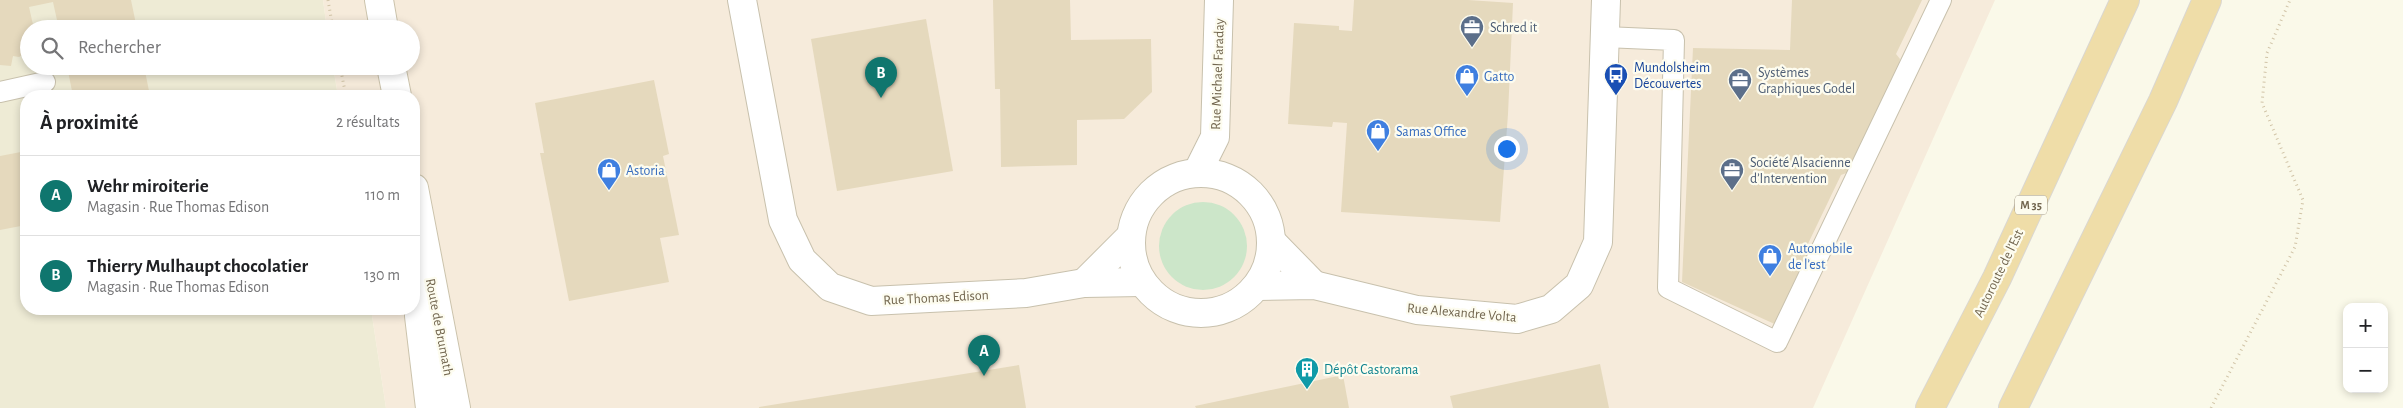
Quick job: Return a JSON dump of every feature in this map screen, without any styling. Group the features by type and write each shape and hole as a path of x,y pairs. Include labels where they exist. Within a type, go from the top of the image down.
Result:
{"highway":[{"name":"Autoroute de l’Est","path":"1930,408 1997,278 2125,0"},
{"path":"2013,408 2163,101 2207,0"}],"street":[{"path":"379,0 382,20"},
{"name":"Rue Thomas Edison","path":"742,0 783,220 802,260 830,287 871,301 1026,293 1084,283 1141,282"},
{"name":"Rue Michael Faraday","path":"1197,173 1215,137 1219,0"},
{"name":"Rue Alexandre Volta","path":"1258,286 1314,285 1417,310 1517,319 1551,309 1579,285 1598,242 1606,0"},
{"path":"393,75 396,90"},
{"path":"1215,137 1231,180"},
{"path":"1197,173 1214,174 1231,180 1248,191 1261,206 1267,218 1271,241 1268,264 1258,286 1241,302 1222,311 1201,314 1181,312 1162,303 1141,282 1132,262 1130,237 1134,219 1144,201 1160,185 1179,176 1197,173"},
{"name":"Route de Brumath","path":"420,222 456,408"},
{"path":"422,233 420,316 430,408"},
{"path":"1084,283 1130,237"},
{"path":"1271,241 1314,285"}],"lane":[{"path":"1605,37 1674,40 1668,288 1777,342 1941,0"},
{"path":"0,92 45,82"}],"path":[{"path":"328,0 331,20"},
{"path":"2211,408 2294,247 2303,200 2262,103 2267,53 2290,0"},
{"path":"342,75 345,90"}],"shaded area":[{"path":"0,0 323,0 326,20 20,20 20,75 334,75 337,90 20,90 20,315 372,315 386,408 0,408"},
{"path":"323,0 1995,0 1813,408 386,408 372,315 420,315 420,90 337,90 334,75 420,75 420,20 326,20"}],"green space":[{"path":"1194,202 1212,202 1228,209 1240,221 1247,237 1247,255 1240,271 1228,283 1212,290 1194,290 1178,283 1166,271 1159,255 1159,237 1166,221 1178,209"}],"building":[{"path":"0,0 131,0 135,20 57,20 53,2 29,7 32,20 20,20 20,56 13,56 11,66 0,65"},
{"path":"993,0 1070,0 1071,40 1151,39 1152,92 1124,119 1077,120 1077,165 1001,167 1000,89 995,89"},
{"path":"1354,0 1468,0 1513,3 1508,114 1500,222 1341,212 1347,123 1333,122 1332,127 1288,124 1294,23 1339,26 1339,30 1352,31"},
{"path":"1792,0 1922,0 1896,54 1900,59 1894,94 1849,172 1841,175 1805,250 1812,253 1779,326 1682,282 1693,48 1790,50"},
{"path":"926,19 953,171 837,191 811,39"},
{"path":"69,75 146,75 149,90 72,90"},
{"name":"Astoria","path":"654,80 669,154 663,156 679,235 660,238 669,282 569,301 540,153 544,153 535,103"},
{"path":"20,152 20,226 0,230 0,156"},
{"path":"1600,364 1609,408 1453,408 1450,396"},
{"path":"1019,365 1026,408 759,408 759,407"},
{"name":"Dépôt Castorama","path":"1343,375 1349,408 1196,408 1195,406"}],"place":[{"name":"Schred it","path":"1472,48"},
{"name":"Mundolsheim Découvertes","path":"1616,96"},
{"name":"Gatto","path":"1467,97"},
{"name":"Thierry Mulhaupt chocolatier","path":"881,98"},
{"name":"Systèmes Graphiques Godel","path":"1740,101"},
{"name":"Samas Office","path":"1378,152"},
{"name":"Astoria","path":"609,191"},
{"name":"Société Alsacienne d’Intervention","path":"1732,191"},
{"name":"Automobile de l’est","path":"1770,277"},
{"name":"Wehr miroiterie","path":"984,376"},
{"name":"Dépôt Castorama","path":"1307,390"}]}
